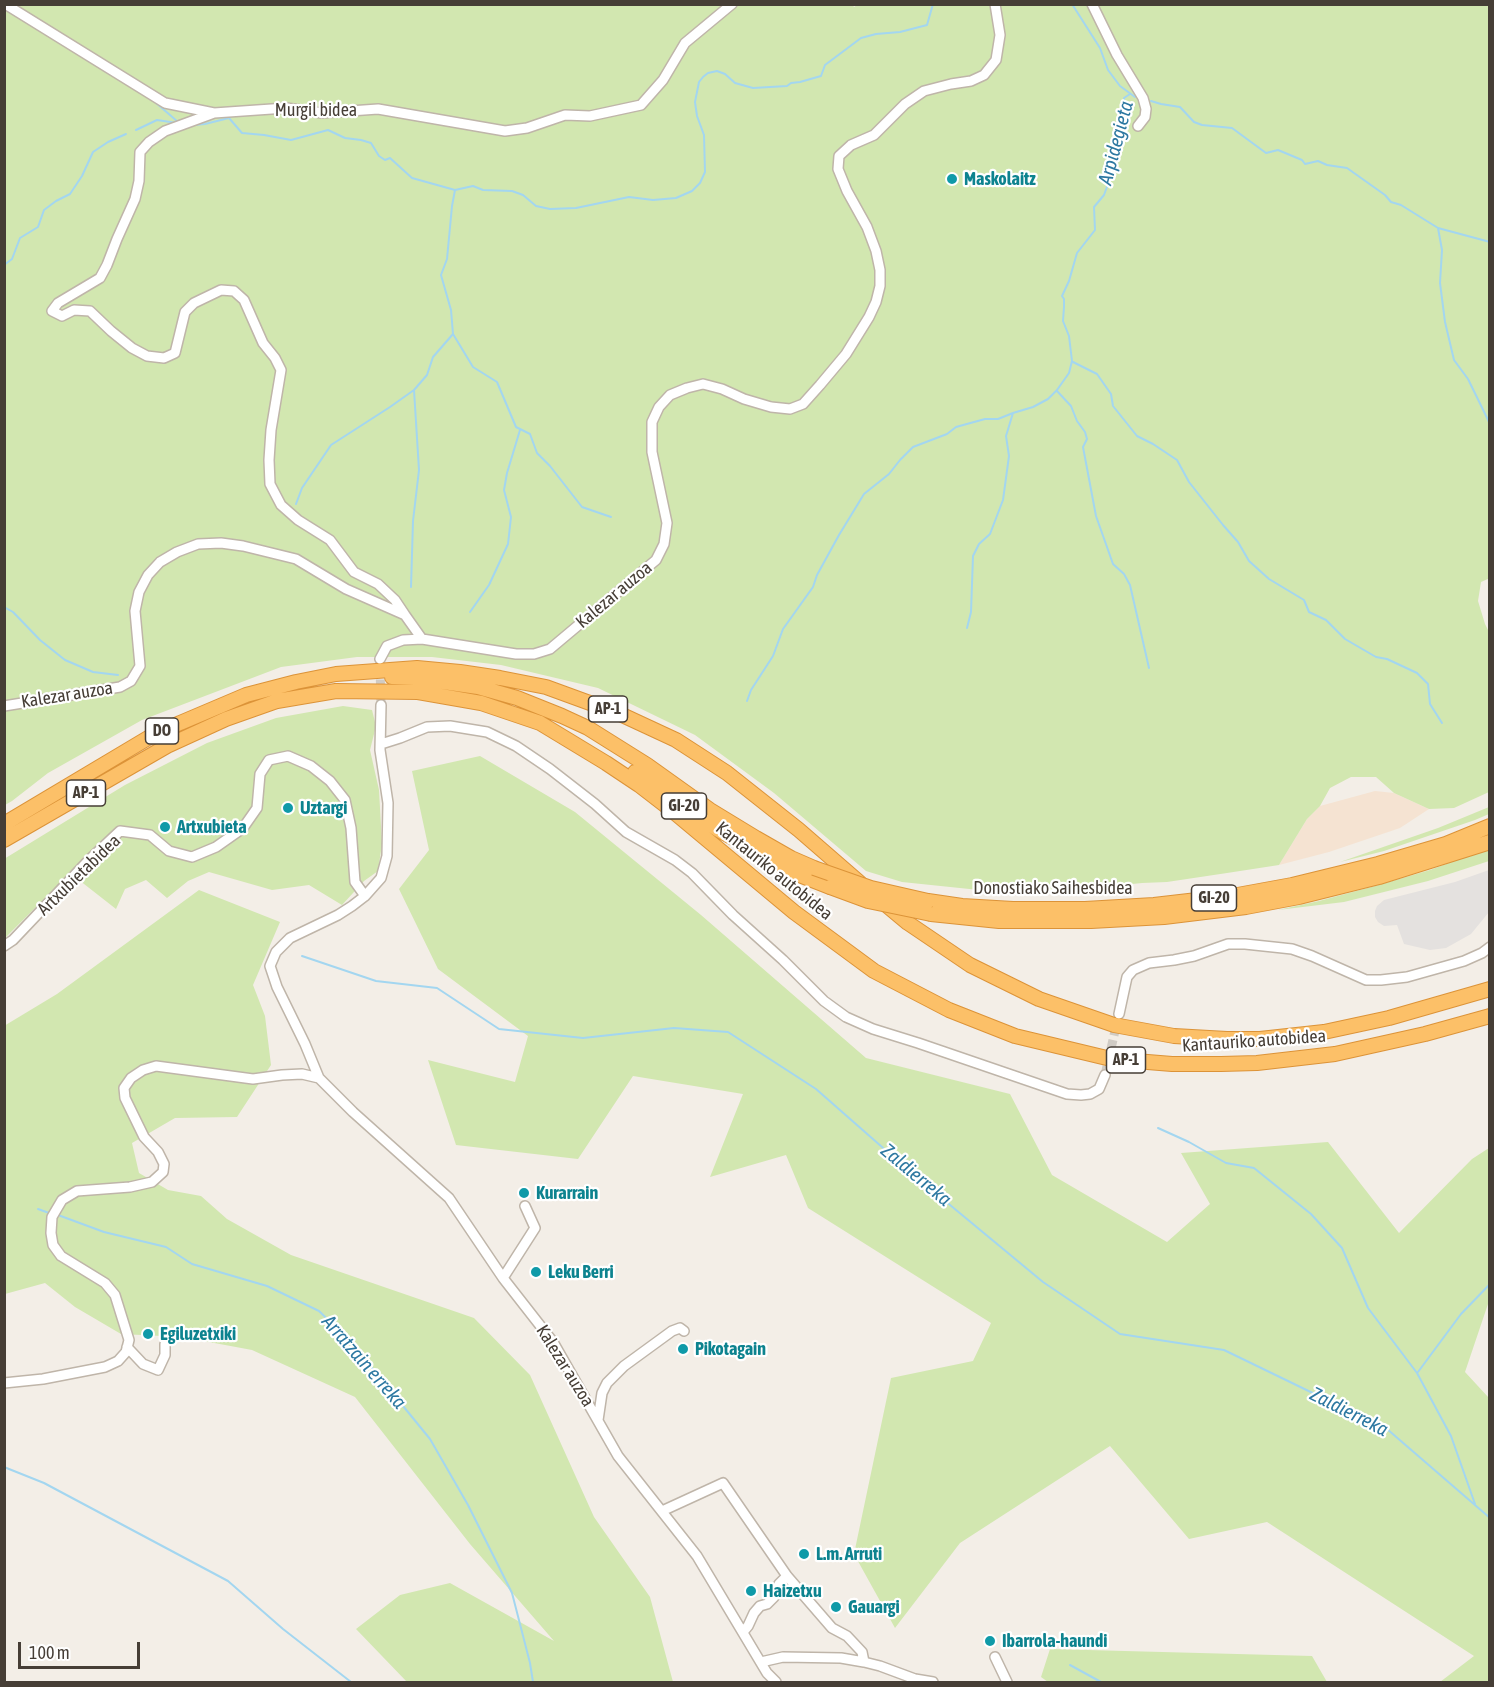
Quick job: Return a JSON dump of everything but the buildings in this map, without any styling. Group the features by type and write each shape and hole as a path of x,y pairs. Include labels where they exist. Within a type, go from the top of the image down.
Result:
{"highway":[{"name":"Kantauriko autobidea","path":"336,674 417,668 460,672 546,687 620,714 676,740 727,773 799,830 908,923 970,965 1039,999 1114,1025 1174,1036 1260,1039 1324,1032 1389,1018 1490,989"},
{"name":"DO","path":"4,824 148,738 180,723 246,695 336,674"},
{"name":"Donostiako Saihesbidea","path":"336,674 416,678 456,683 498,692 536,704 588,729 647,765 719,816 790,858 930,907 1085,909 1154,905 1232,896 1292,885 1378,864 1446,844 1490,826"},
{"name":"Kantauriko autobidea","path":"4,840 166,746 226,719 277,701 336,691 418,692 481,703 540,723 639,786 674,812 794,912 874,971 949,1010 1015,1036 1111,1059 1172,1064 1257,1063 1335,1054 1425,1034 1490,1016"},
{"name":"Donostiako Saihesbidea","path":"540,723 613,758 717,829 802,876 868,901 930,907 999,921 1091,921 1246,907 1379,878 1490,842"}],"street":[{"name":"Murgil bidea","path":"5,4 165,103 214,113 286,108 322,112 378,109 505,131 527,128 565,115 590,116 642,105 663,80 685,43 732,4"},
{"name":"Kalezar auzoa","path":"380,658 387,646 403,640 422,639 516,654 534,654 550,649 656,561 664,543 667,523 652,452 652,422 659,407 670,395 703,384 771,407 790,409 803,404 846,354 876,302 880,286 880,270 867,227 838,169 839,156 851,145 874,135 905,104 924,91 971,81 984,75 996,60 1000,35 995,4"},
{"path":"1092,4 1143,98 1146,109 1145,117 1138,126"},
{"path":"214,113 165,131 149,142 140,152 139,180 135,200 108,265 100,278 58,303 52,311 62,315 74,310 90,311 132,348 147,356 164,358 175,353 185,312 194,303 221,290 234,291 244,300 263,343 281,370 271,430 269,460 270,484 281,505 298,520 330,540 354,572 378,584 395,600 422,639"},
{"name":"Kalezar auzoa","path":"4,705 120,687 132,681 140,666 135,611 139,592 148,575 160,562 198,544 222,543 243,546 296,559 346,589 405,615"},
{"name":"Kalezar auzoa","path":"381,705 380,750 388,803 387,856 381,878 365,896 338,915 290,938 276,952 270,966 277,987 305,1044 318,1078 352,1112 449,1198 503,1278 553,1342 618,1456 697,1556 767,1673 776,1683"},
{"path":"381,744 427,727 450,726 487,732 516,746 559,776 626,832 675,860 692,873 824,1001 846,1017 873,1029 1067,1094 1090,1094 1100,1089 1105,1075"},
{"name":"Artxubietabidea","path":"4,946 13,940 88,861 120,831 150,835 169,851 192,857 216,847 243,828 257,808 260,774 269,760 288,756 311,766 330,781 345,800 351,828 355,882 365,896"},
{"path":"1119,1014 1127,977 1133,970 1149,963 1194,956 1228,944 1292,949 1366,980 1407,977 1464,961 1490,947"},
{"path":"4,1383 105,1367 118,1361 126,1352 129,1340 115,1295 105,1283 62,1256 53,1245 51,1233 54,1214 62,1200 77,1191 130,1187 152,1182 163,1173 164,1164 158,1152 144,1137 125,1098 124,1088 131,1078 143,1070 156,1066 253,1079 302,1074 318,1078"},
{"path":"503,1278 535,1228 525,1206"},
{"path":"598,1420 602,1393 607,1383 631,1361 672,1332 680,1328 684,1331"},
{"path":"127,1347 143,1364 158,1370 165,1356 165,1344"},
{"path":"662,1512 723,1483 787,1576 832,1628 847,1636 862,1652 864,1662"},
{"path":"743,1632 754,1613 774,1597 779,1584 787,1576"},
{"path":"761,1662 783,1657 841,1658 880,1666 933,1683"},
{"path":"995,1657 1007,1683"}],"shaded area":[{"path":"1375,791 1394,793 1429,809 1400,828 1329,852 1279,865 1307,819 1320,806"},
{"path":"1489,870 1489,912 1471,934 1446,948 1430,950 1404,944 1397,925 1384,926 1375,917 1377,906 1384,900 1455,882"}],"green space":[{"path":"852,4 854,7 859,4 1489,5 1490,578 1481,582 1478,601 1489,632 1489,792 1454,808 1429,809 1394,793 1376,777 1351,777 1330,788 1320,806 1307,819 1279,865 1227,873 1167,882 1082,889 979,890 902,882 866,871 774,793 695,735 598,688 501,665 432,657 357,657 281,667 142,720 48,773 5,805 5,5"},
{"path":"343,706 372,710 376,726 370,750 379,790 382,844 378,871 364,881 342,905 309,885 272,890 209,872 188,881 167,898 146,880 125,889 116,909 70,873 5,938 4,859 125,785 207,743 276,718"},
{"path":"480,756 575,812 701,915 866,1058 1010,1094 1052,1175 1167,1242 1210,1204 1181,1153 1328,1142 1399,1233 1472,1159 1489,1148 1489,1301 1465,1372 1489,1398 1489,1682 1440,1682 1474,1656 1267,1522 1189,1539 1110,1446 960,1543 895,1628 854,1554 891,1378 973,1361 991,1323 808,1208 786,1155 710,1177 743,1094 633,1076 578,1159 456,1145 428,1060 515,1082 528,1036 438,969 399,889 429,850 412,771"},
{"path":"1489,807 1489,814 1475,820 1384,851 1340,862 1438,828"},
{"path":"1489,848 1489,861 1428,881 1344,902 1278,910 1430,870"},
{"path":"199,890 280,922 253,985 265,1016 271,1065 237,1117 175,1118 132,1143 139,1173 168,1190 201,1196 227,1219 291,1255 474,1318 530,1375 594,1517 650,1597 673,1682 407,1682 356,1629 400,1595 450,1583 554,1641 470,1544 355,1397 252,1350 182,1337 121,1334 75,1307 45,1283 5,1294 4,1026 57,994"},
{"path":"1050,1649 1312,1656 1327,1682 1048,1682 1041,1677"}],"waterway":[{"path":"194,125 229,118 242,133 291,140 328,130 345,138 371,143 379,156 385,160 390,158 412,178 455,190 473,186 483,190 512,191 523,195 536,206 550,209 576,208 629,197 653,200 676,198 692,191 700,183 705,172 704,135 695,102 699,82 708,73 717,71 725,74 735,83 753,88 787,86 821,76 825,65 861,38 927,25 933,4"},
{"name":"Arpidegieta","path":"1072,4 1100,48 1108,70 1120,86 1135,97"},
{"path":"747,701 751,690 773,656 783,629 813,587 817,575 864,494 889,474 913,447 947,434 956,427 985,419 998,419 1033,407 1048,399 1069,373 1072,361 1069,336 1063,321 1064,299 1062,296 1077,253 1095,230 1094,207 1104,195 1108,184 1114,150 1121,142 1124,98 1130,94"},
{"path":"1151,101 1180,107 1194,122 1202,125 1232,128 1266,153 1278,150 1302,160 1305,164 1318,161 1347,168 1385,195 1391,202 1401,205 1438,228 1490,242"},
{"path":"155,102 178,122"},
{"path":"136,130 157,120 177,123"},
{"path":"4,265 12,259 20,238 38,227 44,210 70,194 82,176 93,152 126,134"},
{"path":"455,190 447,259 441,275 451,310 453,334 473,367 497,382 516,427 530,434 537,453 582,507 611,517"},
{"path":"1438,228 1442,250 1440,283 1445,322 1454,360 1468,379 1490,424"},
{"path":"296,504 302,488 331,445 414,390 427,375 433,357 453,334"},
{"path":"1073,362 1097,374 1111,394 1113,406 1137,436 1177,460 1189,482 1238,542 1249,561 1269,579 1304,600 1309,612 1326,620 1345,639 1376,657 1387,659 1417,673 1428,684 1430,704 1442,723"},
{"path":"411,587 413,521 419,470 414,390"},
{"path":"1057,391 1071,406 1077,421 1085,432 1087,439 1083,447 1096,516 1113,564 1124,574 1130,585 1149,668"},
{"path":"967,628 971,612 973,556 979,544 990,534 1003,500 1009,456 1006,436 1013,413"},
{"path":"470,612 489,585 508,544 511,517 504,490 520,430"},
{"path":"4,607 13,612 40,640 65,660 93,672 118,675"},
{"name":"Zaldierreka","path":"302,956 376,981 437,988 499,1029 583,1038 674,1028 728,1032 816,1089 915,1176 1043,1282 1120,1334 1224,1350 1387,1429 1490,1518"},
{"path":"1158,1128 1226,1163 1254,1168 1311,1214 1342,1248 1368,1308 1417,1373 1451,1436 1475,1504"},
{"name":"Arratzain erreka","path":"38,1209 49,1213"},
{"name":"Arratzain erreka","path":"58,1215 104,1232 166,1247 192,1264 267,1286 319,1311 350,1341 430,1439 468,1505 512,1593 533,1682"},
{"path":"1418,1372 1461,1314 1490,1284"},
{"name":"Arratzain erreka","path":"4,1467 44,1483 228,1581 283,1629 351,1682"},
{"path":"1070,1665 1101,1682"}],"tunnel":[{"path":"380,666 381,705"},
{"path":"1105,1075 1117,1022"}],"place":[{"name":"Maskolaitz","path":"952,179"},
{"name":"Uztargi","path":"288,808"},
{"name":"Artxubieta","path":"165,827"},
{"name":"Kurarrain","path":"524,1193"},
{"name":"Leku Berri","path":"536,1272"},
{"name":"Egiluzetxiki","path":"148,1334"},
{"name":"Pikotagain","path":"683,1349"},
{"name":"L.m. Arruti","path":"804,1554"},
{"name":"Haizetxu","path":"751,1591"},
{"name":"Gauargi","path":"836,1607"},
{"name":"Ibarrola-haundi","path":"990,1641"}]}
